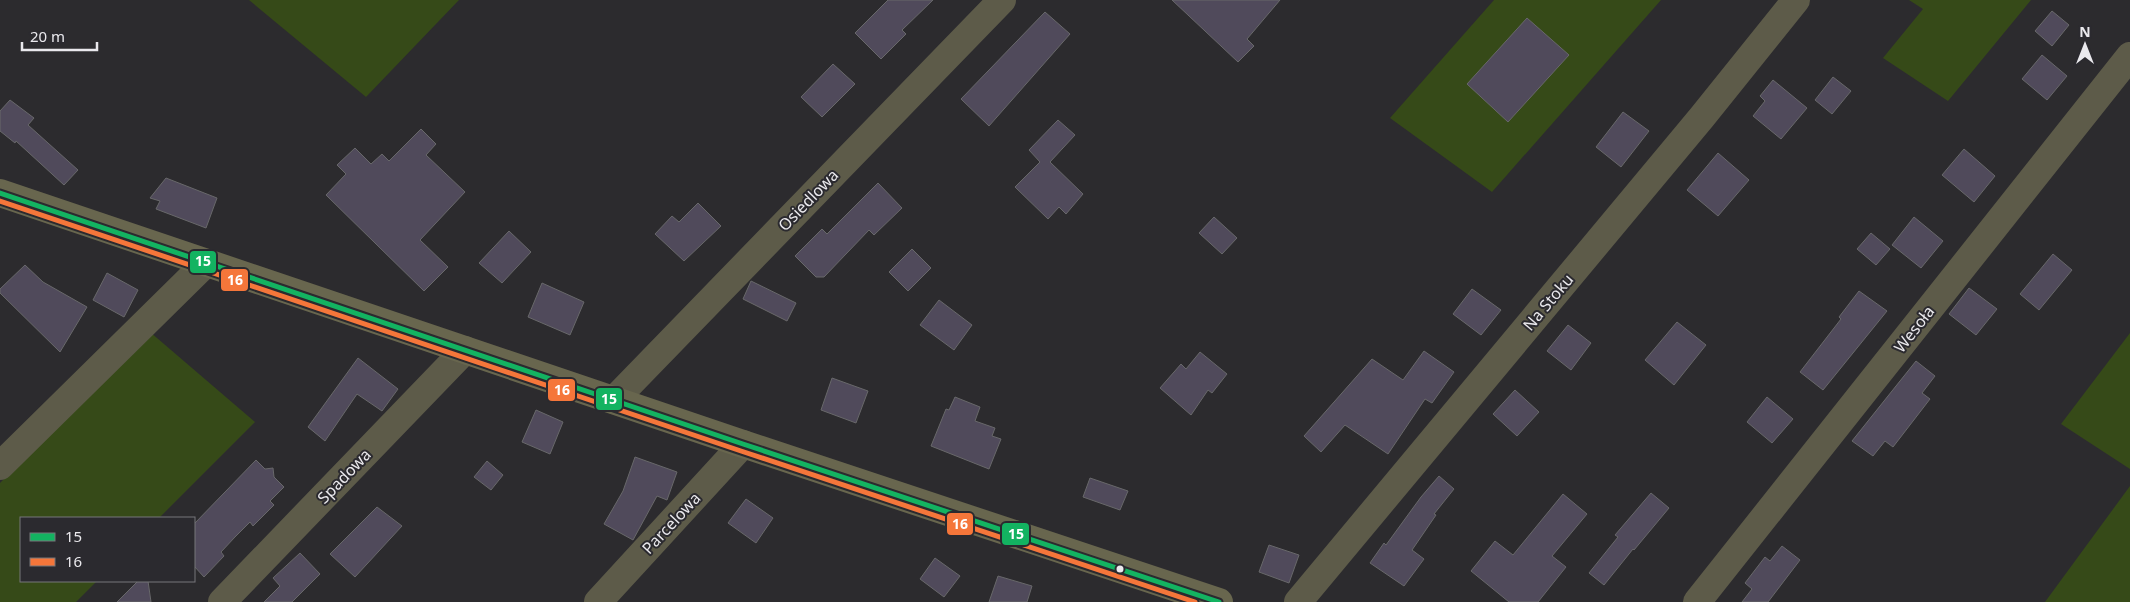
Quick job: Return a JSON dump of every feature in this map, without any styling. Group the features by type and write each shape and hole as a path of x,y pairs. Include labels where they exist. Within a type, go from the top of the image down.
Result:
{"street":[{"name":"Osiedlowa","path":"614,400 1002,0"},
{"name":"Na Stoku","path":"1298,602 1702,117 1796,0"},
{"name":"Wesoła","path":"1697,602 2130,56"},
{"path":"0,193 1219,602"},
{"path":"0,466 206,262"},
{"name":"Spadowa","path":"222,602 465,350"},
{"name":"Parcelowa","path":"598,602 744,444"}],"green space":[{"path":"249,0 459,0 366,97"},
{"path":"1494,0 1661,0 1492,192 1390,118"},
{"path":"1909,0 2031,0 1948,101 1883,58 1923,9"},
{"path":"150,332 255,422 160,517 20,517 20,582 96,582 76,602 0,602 0,483"},
{"path":"2130,333 2130,469 2061,424"},
{"path":"2130,486 2130,602 2045,602"}],"building":[{"path":"888,0 933,0 902,30 906,34 881,59 855,33"},
{"path":"1172,0 1280,0 1247,39 1254,46 1238,62"},
{"path":"2052,11 2069,25 2052,46 2035,31"},
{"path":"1045,12 1070,34 989,126 961,99"},
{"path":"1527,18 1569,55 1508,122 1467,84"},
{"path":"2042,55 2067,76 2047,100 2022,79"},
{"path":"833,64 855,84 822,117 801,97"},
{"path":"1833,77 1851,91 1832,114 1815,100"},
{"path":"1773,80 1807,108 1781,139 1753,116 1765,101 1760,96"},
{"path":"10,100 34,118 28,125 78,170 64,185 16,141 15,143 0,131 0,111"},
{"path":"1623,112 1649,131 1621,167 1596,147"},
{"path":"1058,120 1075,135 1050,162 1083,194 1066,214 1059,207 1048,219 1015,187 1040,162 1029,150"},
{"path":"421,129 436,144 426,155 465,192 420,240 448,267 424,291 326,195 346,174 337,165 355,148 371,164 382,154 389,161"},
{"path":"1964,149 1995,176 1974,202 1942,175"},
{"path":"1718,153 1749,180 1718,216 1687,190"},
{"path":"166,178 217,198 206,228 156,209 160,201 150,198"},
{"path":"878,183 902,208 874,235 869,230 824,277 816,277 795,256 822,229 827,234"},
{"path":"698,203 721,226 684,261 655,234 672,216 679,222"},
{"path":"1214,217 1237,238 1222,254 1199,233"},
{"path":"1914,217 1943,241 1921,268 1892,245"},
{"path":"509,231 531,252 502,283 479,263"},
{"path":"1871,233 1890,249 1876,265 1857,249"},
{"path":"912,249 931,268 908,291 889,272"},
{"path":"2053,254 2072,270 2039,310 2020,294"},
{"path":"25,265 43,282 87,307 60,352 0,293 0,289"},
{"path":"107,273 138,290 124,317 93,300"},
{"path":"751,281 796,303 787,321 743,299"},
{"path":"542,283 584,302 570,335 528,317"},
{"path":"1969,288 1997,309 1976,335 1949,314"},
{"path":"1472,289 1501,310 1481,335 1453,314"},
{"path":"1859,291 1887,311 1823,390 1800,372 1841,319 1839,317"},
{"path":"939,300 972,325 954,350 920,325"},
{"path":"1677,322 1706,345 1674,385 1645,360"},
{"path":"1568,325 1591,343 1571,370 1547,351"},
{"path":"1424,351 1454,372 1432,403 1425,399 1388,454 1345,425 1321,452 1304,436 1372,359 1403,380"},
{"path":"1200,352 1227,374 1212,393 1208,390 1191,415 1160,388 1181,364 1186,369"},
{"path":"358,358 398,389 382,411 357,394 325,441 308,427"},
{"path":"1916,361 1935,376 1922,393 1930,399 1893,447 1885,441 1873,456 1852,441"},
{"path":"832,378 868,391 856,423 821,410"},
{"path":"1515,390 1539,412 1517,436 1493,414"},
{"path":"955,397 980,407 975,421 995,428 992,436 1001,439 989,469 931,446 946,409 949,410"},
{"path":"1767,397 1793,419 1772,443 1747,422"},
{"path":"536,410 563,422 550,454 522,442"},
{"path":"635,457 677,472 667,500 657,496 633,540 604,524 623,491"},
{"path":"256,460 265,469 273,468 274,477 284,487 270,501 274,505 253,526 250,522 235,537 221,552 224,556 204,577 195,567 195,523"},
{"path":"487,461 503,475 491,490 474,477"},
{"path":"1439,476 1454,489 1434,514 1436,515 1412,550 1424,559 1404,586 1370,563"},
{"path":"1090,478 1128,491 1120,510 1083,497"},
{"path":"1651,493 1669,508 1604,585 1589,573 1618,537 1615,535"},
{"path":"1563,494 1587,514 1552,556 1566,567 1538,602 1509,602 1471,571 1495,541 1513,555"},
{"path":"746,499 773,518 756,543 728,523"},
{"path":"377,507 402,526 355,577 330,554"},
{"path":"1269,545 1299,555 1289,583 1259,572"},
{"path":"1782,546 1800,560 1768,602 1742,602 1752,589 1745,583 1765,557 1770,561"},
{"path":"300,553 320,574 292,602 264,602 280,586 273,578"},
{"path":"935,558 960,576 944,597 920,579"},
{"path":"998,576 1032,586 1027,602 989,602"},
{"path":"137,582 148,582 151,602 117,602"}],"transit line":[{"name":"15","path":"0,193 743,444 1219,602"},
{"name":"16","path":"0,201 1195,602"}]}
